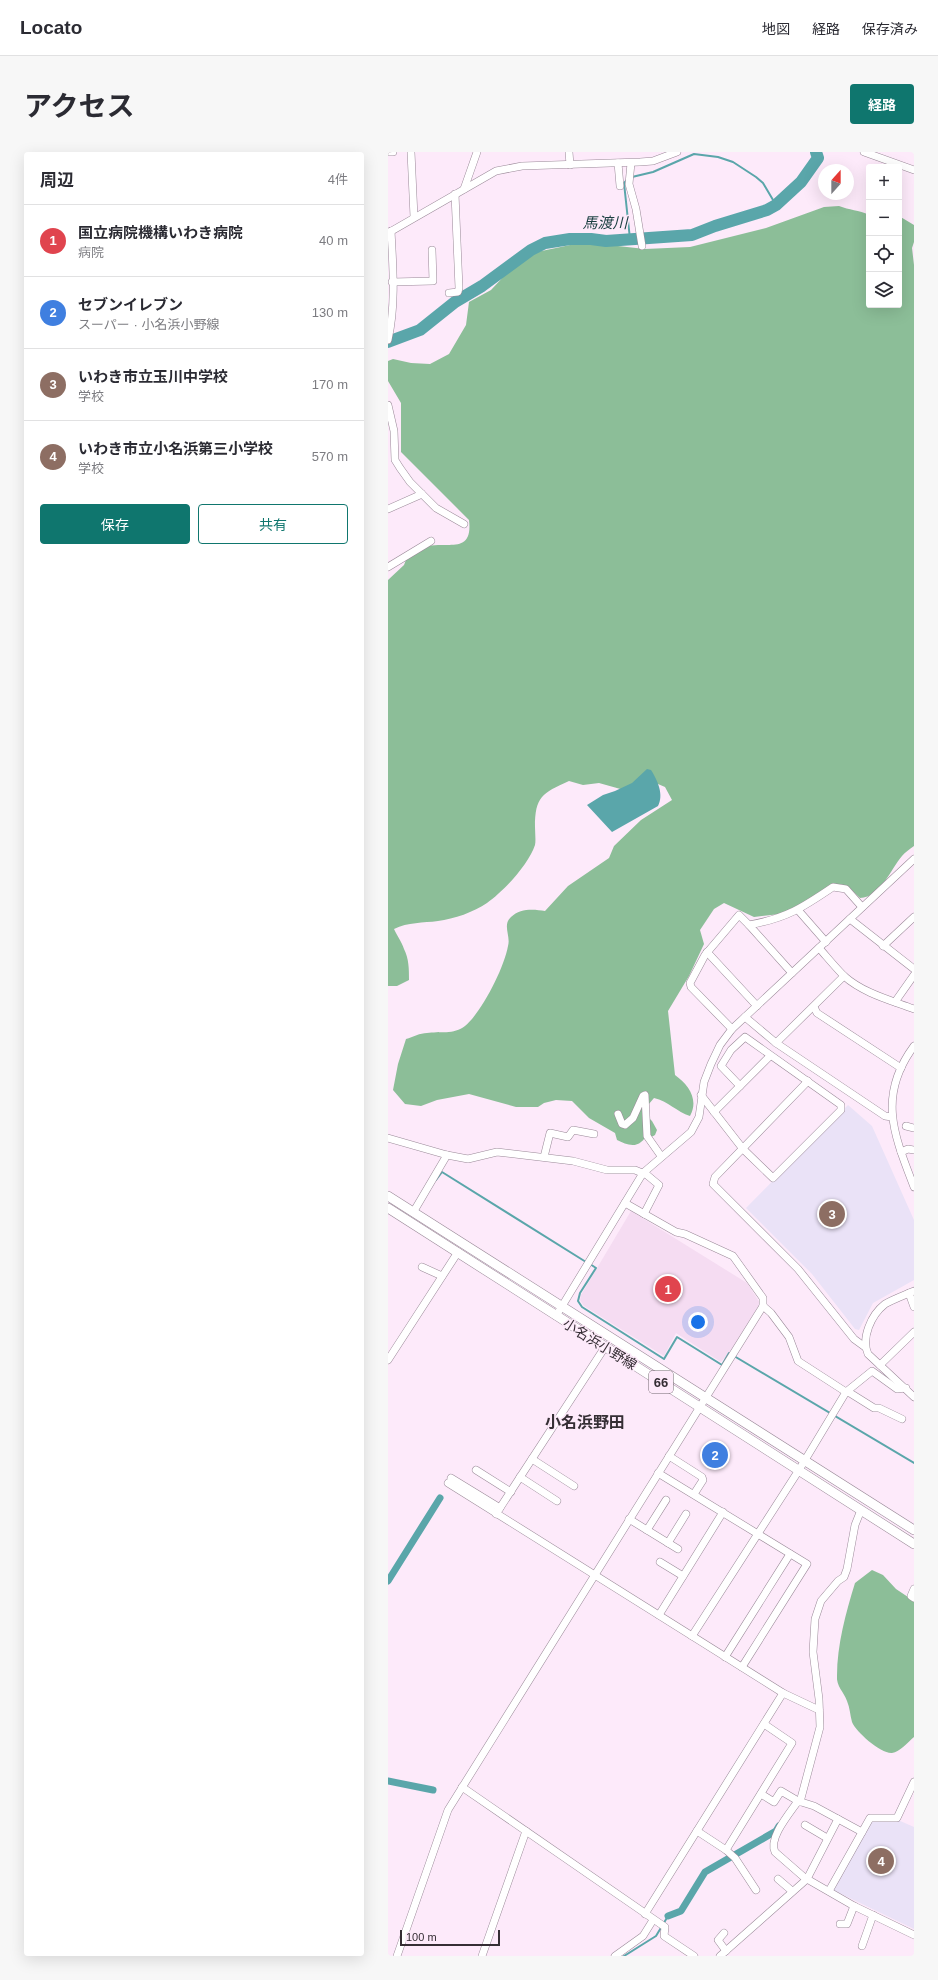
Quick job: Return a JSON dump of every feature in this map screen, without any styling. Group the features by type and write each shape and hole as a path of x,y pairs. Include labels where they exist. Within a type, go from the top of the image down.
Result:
{"main road":[{"name":"小名浜小野線","path":"388,1196 414,1211 705,1398 913,1527"},
{"name":"小名浜小野線","path":"388,1208 914,1544"}],"street":[{"path":"388,152 393,152"},
{"path":"411,152 414,217"},
{"path":"464,189 477,152"},
{"path":"569,152 570,165"},
{"path":"388,340 392,282 389,232 488,175 512,167 653,161 677,152"},
{"path":"864,152 914,170"},
{"path":"618,163 620,186"},
{"path":"631,163 629,184 636,209 642,246"},
{"path":"449,293 458,292 459,288 455,194"},
{"path":"392,282 433,281 432,250"},
{"path":"388,405 394,431 391,461 436,508 464,524"},
{"path":"388,509 422,494"},
{"path":"388,567 431,541"},
{"path":"556,1316 643,1173 661,1156 691,1132 699,1117 704,1082 720,1044 744,1017 914,859"},
{"path":"749,925 771,921 798,910 834,887 846,889 862,907"},
{"path":"798,910 826,942"},
{"path":"732,1029 691,987 690,983 707,952 739,915 792,973"},
{"path":"883,946 914,917"},
{"path":"850,919 914,969"},
{"path":"819,948 844,976 871,993 914,1009"},
{"path":"707,952 757,1006"},
{"path":"895,1002 914,975"},
{"path":"776,1043 844,976"},
{"path":"814,1007 817,1012 901,1068"},
{"path":"744,1017 776,1043 885,1116 892,1117"},
{"path":"701,1095 743,1149 772,1178 841,1110 841,1105 745,1037 731,1050 721,1066 740,1086"},
{"path":"914,1046 905,1058 895,1081 891,1107 895,1136 914,1187"},
{"path":"714,1112 770,1056"},
{"path":"808,1081 715,1177 713,1184 798,1269 854,1339 865,1347"},
{"path":"618,1114 622,1124 625,1125 630,1121 643,1096 645,1095 647,1136 661,1156"},
{"path":"906,1126 914,1128"},
{"path":"544,1157 550,1133 568,1137 573,1130 594,1134"},
{"path":"388,1138 447,1155 468,1159 497,1152 573,1160 598,1168 622,1169 643,1173 648,1175 660,1186 644,1214"},
{"path":"901,1152 908,1149 914,1150"},
{"path":"414,1211 447,1155"},
{"path":"397,1956 448,1810 763,1306 762,1298 733,1256 685,1234 676,1232 624,1203"},
{"path":"388,1360 458,1252"},
{"path":"422,1267 442,1276"},
{"path":"913,1394 868,1354 865,1347 865,1338 877,1312 886,1304 912,1292 914,1307"},
{"path":"763,1306 771,1313 789,1337 798,1361 874,1408 879,1408 902,1418"},
{"path":"880,1365 914,1332"},
{"path":"498,1511 606,1347"},
{"path":"692,1636 757,1533 805,1461 846,1392 872,1371 897,1389 906,1388"},
{"path":"669,1456 702,1477 703,1480 694,1494"},
{"path":"532,1459 574,1486"},
{"path":"476,1470 511,1492"},
{"path":"658,1473 807,1564 742,1667"},
{"path":"520,1477 557,1501"},
{"path":"450,1481 594,1575 725,1657 784,1693 819,1710"},
{"path":"647,1530 666,1500"},
{"path":"861,1510 855,1525 848,1569 844,1577 838,1581 821,1601 815,1618 813,1652 819,1699 820,1727 799,1801 776,1834 773,1846 776,1852 806,1879 854,1906 914,1935"},
{"path":"659,1615 723,1512"},
{"path":"668,1543 686,1514"},
{"path":"629,1519 678,1549"},
{"path":"904,1538 913,1527"},
{"path":"725,1657 790,1554"},
{"path":"660,1562 683,1576"},
{"path":"914,1589 911,1596 914,1598"},
{"path":"645,1914 784,1693"},
{"path":"726,1850 792,1743 764,1724"},
{"path":"829,1891 870,1818 897,1818 914,1782"},
{"path":"462,1787 665,1927 664,1936 694,1956"},
{"path":"761,1794 774,1802 781,1791 799,1801 814,1806 862,1832"},
{"path":"724,1933 718,1940 722,1955 806,1879 838,1819"},
{"path":"804,1825 827,1838"},
{"path":"482,1956 526,1831"},
{"path":"697,1831 726,1850 735,1858 756,1890"},
{"path":"778,1879 792,1891"},
{"path":"840,1924 847,1924 854,1906"},
{"path":"862,1946 873,1915"},
{"path":"615,1956 643,1936 653,1920"}],"shaded area":[{"path":"848,1105 872,1126 914,1220 914,1280 873,1303 859,1330 855,1329 812,1274 746,1208"},
{"path":"631,1211 747,1283 760,1303 732,1350 721,1362 676,1333 664,1356 584,1306 580,1300 581,1295"},
{"path":"873,1820 898,1820 914,1827 914,1929 833,1890"}],"green space":[{"path":"839,206 866,214 866,308 902,308 902,218 914,225 914,242 912,248 914,265 914,846 902,856 879,888 874,893 867,896 860,898 847,886 839,884 827,889 789,913 754,917 724,903 714,909 700,930 704,944 689,976 668,1011 675,1075 685,1083 691,1093 693,1099 693,1110 690,1116 659,1099 654,1098 648,1105 646,1115 652,1121 657,1130 655,1135 652,1137 635,1145 623,1143 617,1140 615,1133 589,1118 572,1101 556,1100 544,1103 538,1107 516,1107 469,1094 437,1100 421,1106 405,1104 393,1090 398,1064 406,1039 424,1033 456,1031 465,1026 472,1019 491,989 506,955 509,942 507,927 508,920 515,914 523,911 545,911 568,886 609,858 614,846 641,820 672,800 665,787 651,781 624,790 599,783 583,785 569,781 552,789 542,797 539,802 535,817 535,845 532,852 515,877 500,892 482,906 464,915 444,920 410,924 394,929 407,957 409,980 397,986 388,986 388,580 404,565 409,552 428,546 451,545 463,542 467,538 469,531 469,520 401,452 401,403 388,381 388,361 393,359 411,363 430,364 449,354 466,325 469,302 491,290 507,273 532,253 575,244 645,249 690,247 766,228 824,207"},
{"path":"872,1570 883,1575 896,1589 914,1601 914,1737 901,1749 892,1753 882,1750 869,1742 854,1726 846,1698 837,1680 837,1664 840,1641 855,1583"}],"water":[{"path":"647,769 651,770 659,788 660,802 658,806 612,832 587,805 603,795 632,783"}],"waterway":[{"name":"馬渡川","path":"388,342 420,330 455,302 482,286 531,250 545,243 570,239 606,241 692,235 715,226 767,210 776,205 801,182 818,158 816,152"},
{"path":"632,177 653,172 694,154 718,157 733,162 756,177 763,183 776,205"},
{"path":"627,180 624,183 630,239"},
{"path":"436,1180 442,1172 586,1262"},
{"path":"590,1264 596,1268 580,1293 578,1301 582,1307 664,1359 677,1337 722,1365 729,1353 914,1463"},
{"path":"388,1581 440,1498"},
{"path":"388,1781 433,1790"},
{"path":"668,1916 681,1911 705,1872 776,1831 779,1826"},
{"path":"624,1956 656,1936 668,1916"}],"place":[{"name":"いわき市立玉川中学校","path":"832,1214"},
{"name":"国立病院機構いわき病院","path":"668,1289"},
{"name":"セブンイレブン","path":"715,1455"},
{"name":"いわき市立小名浜第三小学校","path":"881,1861"}],"district":[{"name":"小名浜野田","path":"585,1422"}]}
